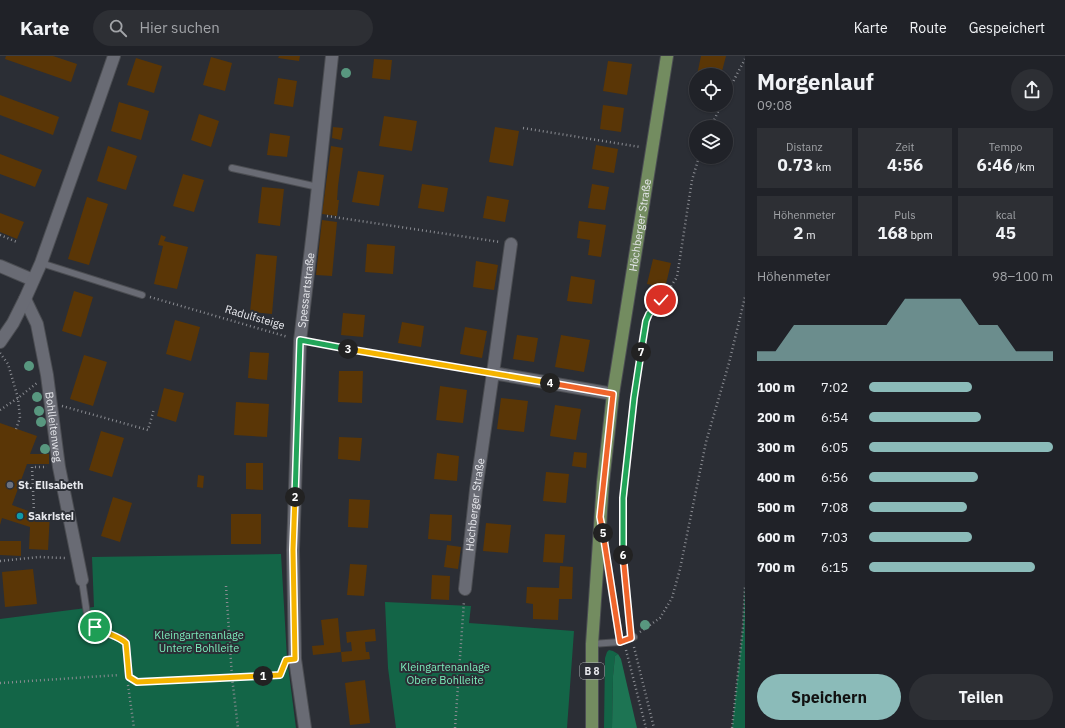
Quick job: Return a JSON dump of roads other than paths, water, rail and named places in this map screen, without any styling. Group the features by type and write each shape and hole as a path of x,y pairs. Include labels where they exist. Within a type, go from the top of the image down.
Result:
{"main road":[{"name":"Höchberger Straße","path":"592,728 592,644 600,517 613,394 667,56"}],"street":[{"path":"0,342 25,299 40,263 114,56"},
{"name":"Spessartstraße","path":"305,728 295,659 293,550 300,340 332,56"},
{"name":"Höchberger Straße","path":"465,589 476,490 510,244"},
{"path":"0,266 33,280"},
{"name":"Bohlleitenweg","path":"25,299 38,324 60,467 82,580"},
{"path":"493,373 613,394"}],"lane":[{"path":"232,168 318,187"},
{"path":"40,263 142,295"},
{"path":"600,517 620,642"},
{"path":"82,580 88,621 102,632 123,639 126,643 129,677"},
{"path":"592,644 620,642 633,637"}],"place":[{"name":"St. Elisabeth","path":"10,485"},
{"name":"Sakristei","path":"20,516"}],"park label":[{"name":"Kleingartenanlage Untere Bohlleite","path":"199,641"},
{"name":"Kleingartenanlage Obere Bohlleite","path":"445,673"}]}
